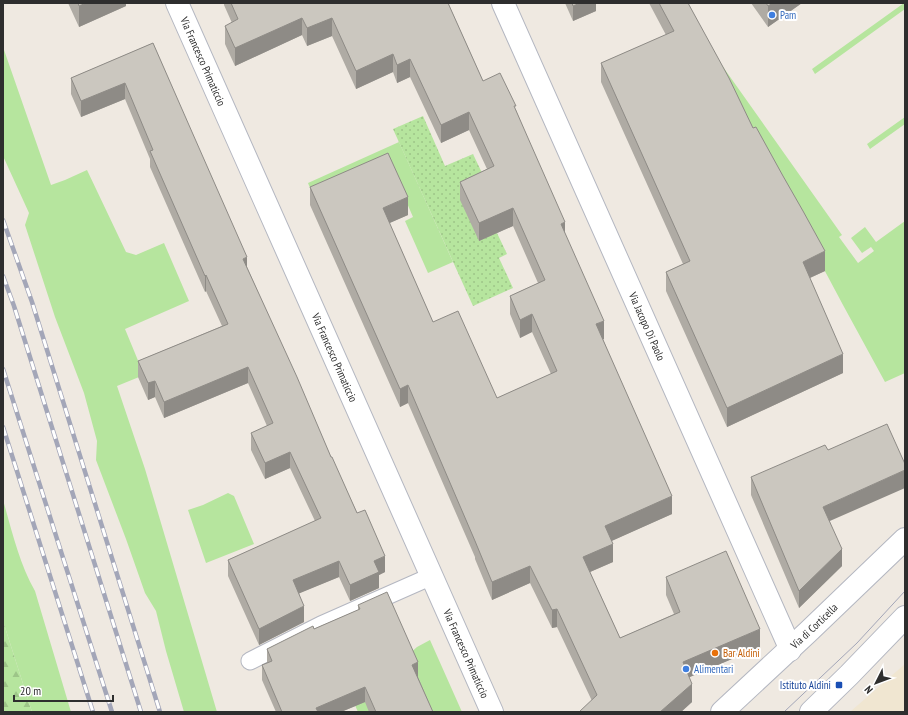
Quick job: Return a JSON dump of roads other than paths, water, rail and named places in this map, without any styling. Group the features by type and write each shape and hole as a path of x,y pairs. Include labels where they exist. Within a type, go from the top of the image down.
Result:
{"street":[{"name":"Via Francesco Primaticcio","path":"177,3 492,712"},
{"name":"Via Jacopo Di Paolo","path":"503,3 788,641 790,650"},
{"name":"Via di Corticella","path":"722,712 790,650 905,539"},
{"path":"810,712 854,670 905,617"}],"lane":[{"path":"250,661 321,625 432,576"}],"tram line":[{"path":"784,712 857,643 905,591"}],"railway":[{"path":"3,220 32,302 160,712"},
{"path":"3,276 14,306 141,712"},
{"path":"3,369 112,712"},
{"path":"3,427 93,712"}],"place":[{"name":"Pam","path":"772,15"},
{"name":"Bar Aldini","path":"715,653"},
{"name":"Alimentari","path":"686,669"},
{"name":"Istituto Aldini","path":"839,685"}]}
